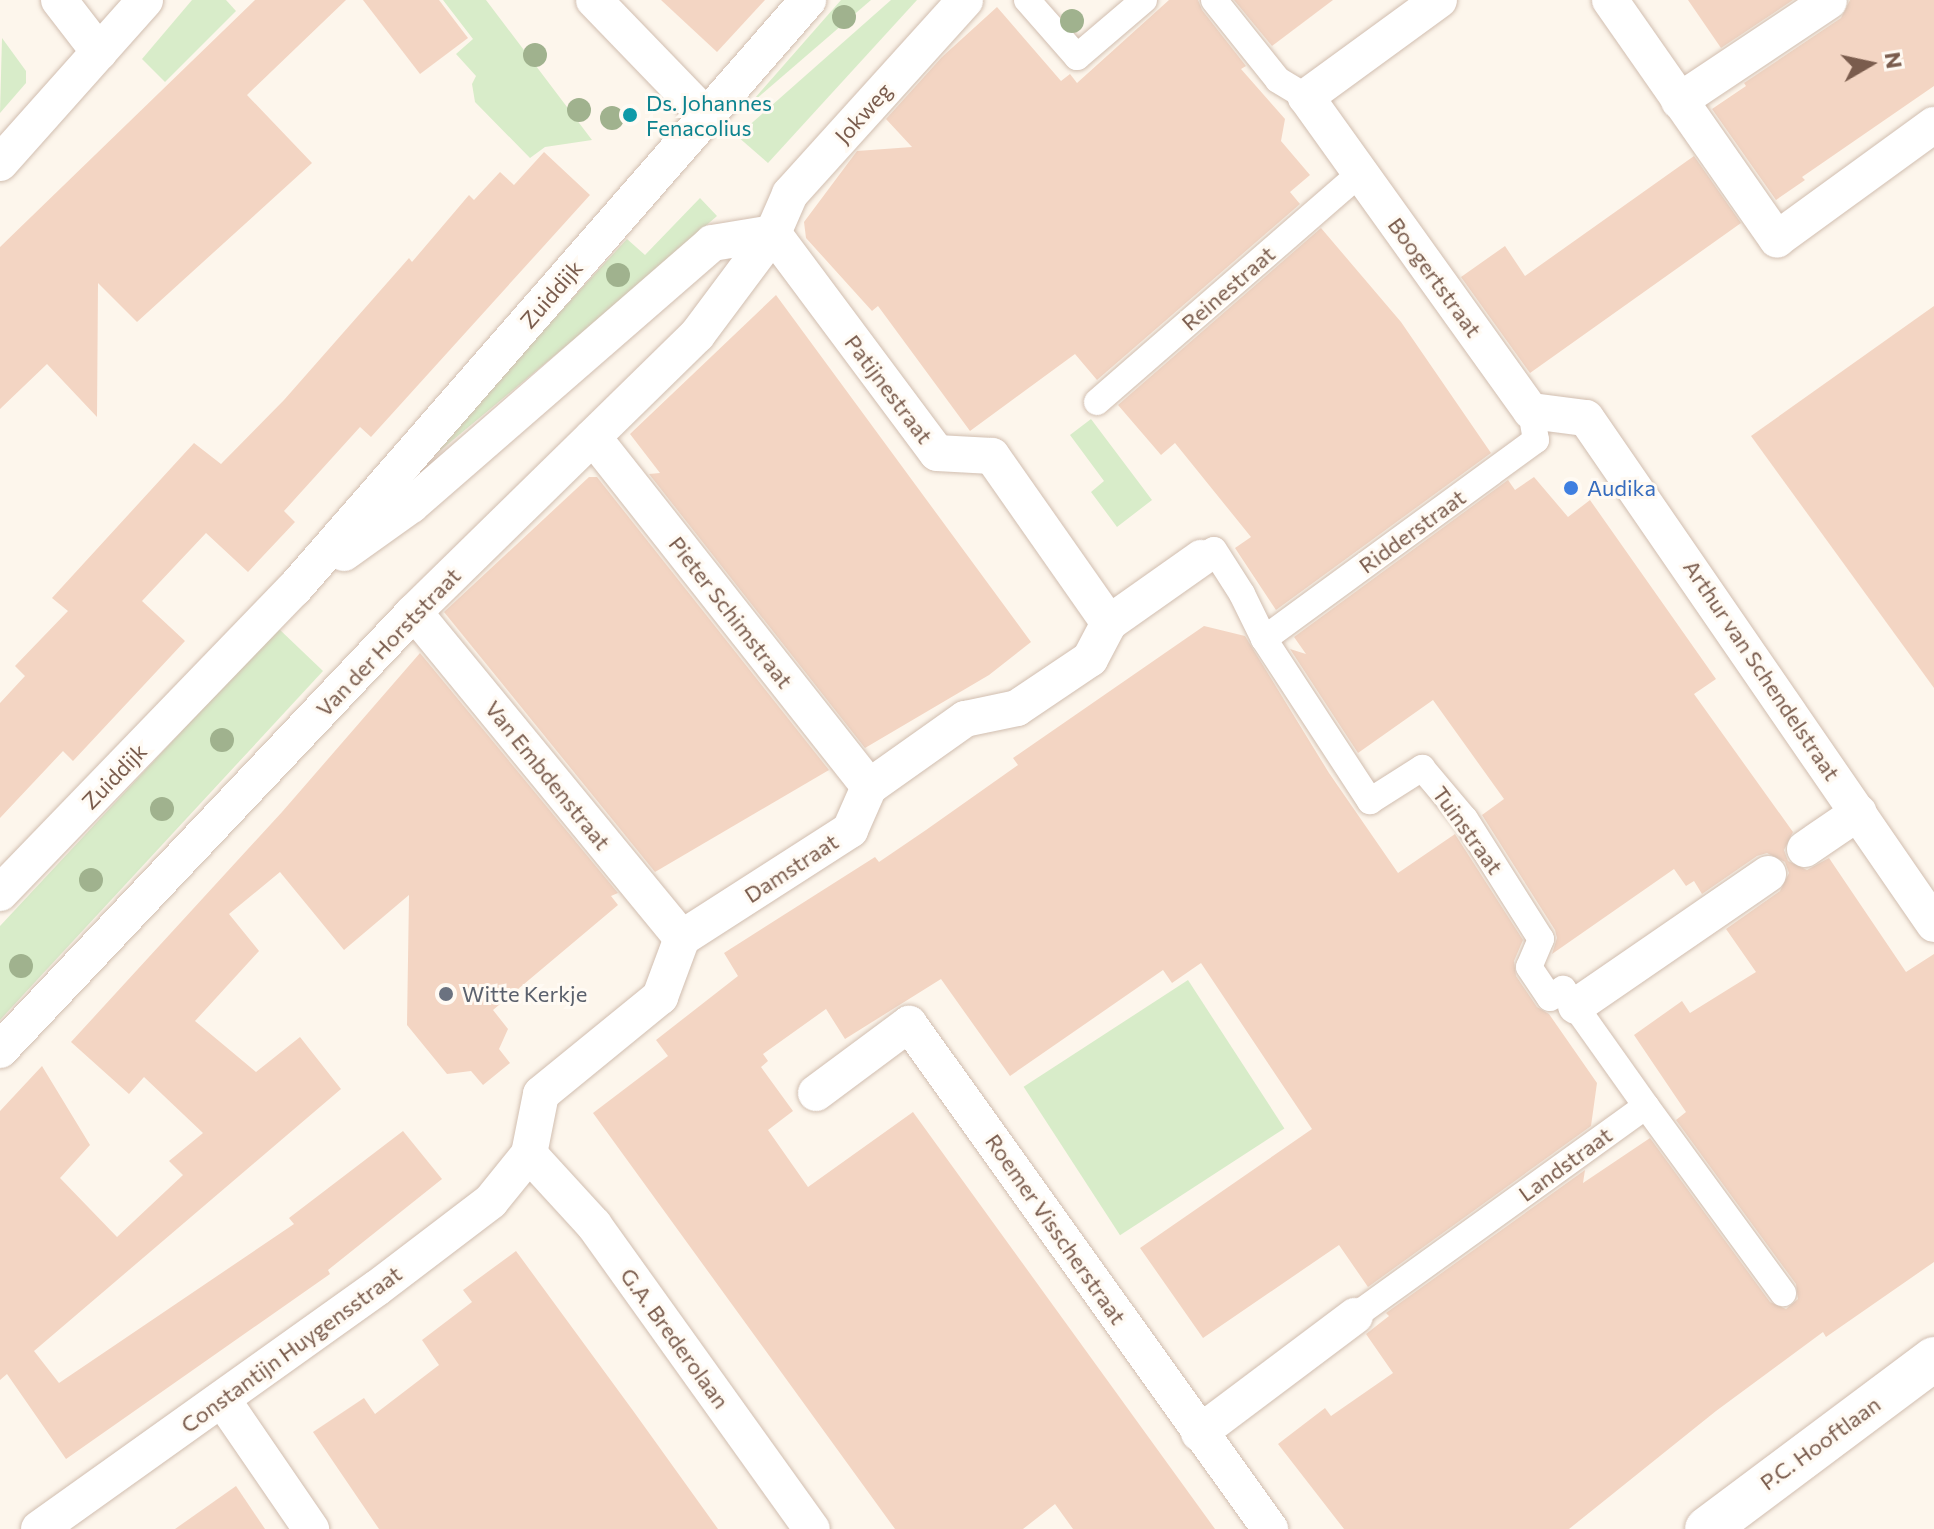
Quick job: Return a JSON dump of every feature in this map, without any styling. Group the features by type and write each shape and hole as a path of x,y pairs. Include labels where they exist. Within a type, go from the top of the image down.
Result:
{"street":[{"path":"59,0 99,52"},
{"path":"0,163 145,0"},
{"path":"594,0 706,116"},
{"name":"Zuiddijk","path":"0,893 294,589 808,0"},
{"name":"Jokweg","path":"773,233 790,194 965,0"},
{"path":"1027,0 1077,57 1144,0"},
{"name":"Boogertstraat","path":"1214,0 1278,80 1306,97 1531,411"},
{"path":"1306,97 1439,0"},
{"path":"1610,0 1777,239 1934,125"},
{"path":"1679,101 1829,1"},
{"name":"Reinestraat","path":"1097,402 1360,173"},
{"name":"Zuiddijk","path":"294,589 411,505 712,243 773,233"},
{"name":"Van der Horststraat","path":"0,1050 414,612 697,335 773,233"},
{"name":"Patijnestraat","path":"773,233 937,453 992,456 1109,623"},
{"name":"Arthur van Schendelstraat","path":"1531,411 1586,418 1934,924"},
{"name":"Ridderstraat","path":"1264,639 1536,440 1531,411"},
{"name":"Pieter Schimstraat","path":"593,437 869,787"},
{"path":"869,787 965,719 1017,708 1090,659 1109,623 1214,550 1242,594 1264,639"},
{"name":"Van Embdenstraat","path":"414,612 682,938"},
{"name":"Tuinstraat","path":"1264,639 1370,801 1422,768 1431,778 1465,819 1541,939 1529,967 1550,998 1563,989 1576,1006"},
{"name":"Damstraat","path":"682,938 850,830 869,787"},
{"path":"1805,849 1859,812"},
{"path":"1768,874 1576,1006 1783,1293"},
{"path":"529,1154 541,1094 660,997 682,938"},
{"name":"Roemer Visscherstraat","path":"816,1093 909,1024 1270,1529"},
{"name":"Landstraat","path":"1199,1433 1646,1106"},
{"name":"Constantijn Huygensstraat","path":"39,1529 491,1201 529,1154"},
{"name":"G.A. Brederolaan","path":"529,1154 594,1225 812,1529"},
{"name":"P.C. Hooftlaan","path":"1707,1529 1934,1359"},
{"path":"222,1399 311,1529"}],"green space":[{"path":"192,0 226,0 236,11 165,82 142,59"},
{"path":"443,0 486,0 592,140 545,147 530,158 475,102 472,84 476,76 456,54 473,39"},
{"path":"841,0 871,0 748,106"},
{"path":"891,0 917,0 768,163 737,136"},
{"path":"2,38 26,71 26,83 0,113"},
{"path":"700,198 717,216 406,479 627,239 645,255"},
{"path":"1091,419 1152,500 1117,527 1091,492 1104,481 1070,435"},
{"path":"278,628 323,671 0,1020 0,926"},
{"path":"1188,980 1284,1128 1120,1235 1024,1087"}],"building":[{"path":"255,0 346,0 247,95 312,163 137,322 98,283 97,417 47,364 0,409 0,247"},
{"path":"363,0 439,0 468,38 420,74"},
{"path":"661,0 765,0 717,52"},
{"path":"1169,0 1198,0 1202,10 1246,66 1241,69 1285,119 1281,141 1310,175 1290,192 1300,204 1097,380 1075,354 970,431 878,306 872,311 806,238 804,222 857,151 912,147 886,119 942,57 997,7 1061,81 1070,74 1077,83"},
{"path":"1234,0 1333,0 1272,46"},
{"path":"1688,0 1793,0 1721,48"},
{"path":"1850,0 1934,0 1934,86 1802,177 1805,180 1776,200 1712,109 1746,86 1744,83 1841,18"},
{"path":"544,152 590,195 371,437 360,427 284,511 295,522 248,572 206,533 142,601 185,641 73,761 63,751 0,818 0,703 25,676 15,666 68,611 52,598 194,443 221,464 284,400 409,258 412,262 469,195 474,200 500,172 514,185"},
{"path":"1694,156 1741,223 1530,373 1461,277 1505,246 1525,276"},
{"path":"1321,228 1401,322 1491,453 1276,610 1235,548 1251,537 1175,443 1161,455 1118,405"},
{"path":"776,295 1031,642 989,675 865,748 649,474 660,473 630,434"},
{"path":"1934,306 1934,688 1751,436"},
{"path":"589,477 597,477 829,770 655,872 444,612"},
{"path":"1534,477 1568,517 1590,500 1716,679 1694,694 1793,832 1784,850 1788,861 1807,870 1829,858 1906,972 1934,954 1934,1262 1826,1337 1823,1332 1716,1411 1569,1529 1344,1529 1278,1444 1325,1408 1331,1416 1393,1373 1366,1334 1389,1316 1386,1313 1585,1170 1583,1183 1650,1138 1770,1302 1786,1309 1798,1299 1796,1284 1676,1120 1686,1112 1634,1035 1682,1001 1690,1013 1756,972 1726,929 1780,891 1789,873 1785,862 1767,853 1757,856 1702,894 1694,881 1686,886 1674,869 1552,954 1557,938 1555,930 1482,815 1504,799 1433,700 1358,753 1290,649 1306,654 1294,637 1508,480 1515,490"},
{"path":"1204,626 1245,636 1329,773 1398,873 1455,834 1523,940 1514,961 1516,976 1537,1007 1549,1014 1597,1083 1591,1126 1368,1287 1339,1245 1203,1338 1140,1248 1312,1129 1201,963 1172,983 1163,970 1010,1076 941,979 845,1039 826,1009 763,1054 768,1061 761,1067 793,1111 768,1130 808,1187 913,1112 1215,1529 1073,1529 1055,1504 1023,1529 895,1529 593,1113 668,1056 656,1040 738,976 724,953 875,857 879,862 926,830 1018,765 1013,758"},
{"path":"420,653 618,893 611,896 618,905 493,1010 508,1029 499,1049 510,1063 483,1085 471,1071 447,1074 407,1025 409,895 344,950 280,872 229,914 259,951 195,1021 256,1072 300,1037 341,1089 34,1351 59,1383 294,1224 289,1218 403,1131 442,1179 328,1270 330,1274 66,1459 7,1374 0,1380 0,1111 42,1066 90,1145 60,1178 117,1237 183,1175 169,1161 203,1133 144,1077 129,1094 71,1042 282,812"},
{"path":"516,1251 718,1529 379,1529 313,1432 364,1398 375,1414 439,1365 422,1340 472,1302 463,1290"},
{"path":"236,1486 265,1529 175,1529"}],"place":[{"name":"Ds. Johannes Fenacolius","path":"630,115"},
{"name":"Audika","path":"1571,488"},
{"name":"Witte Kerkje","path":"446,994"}]}
